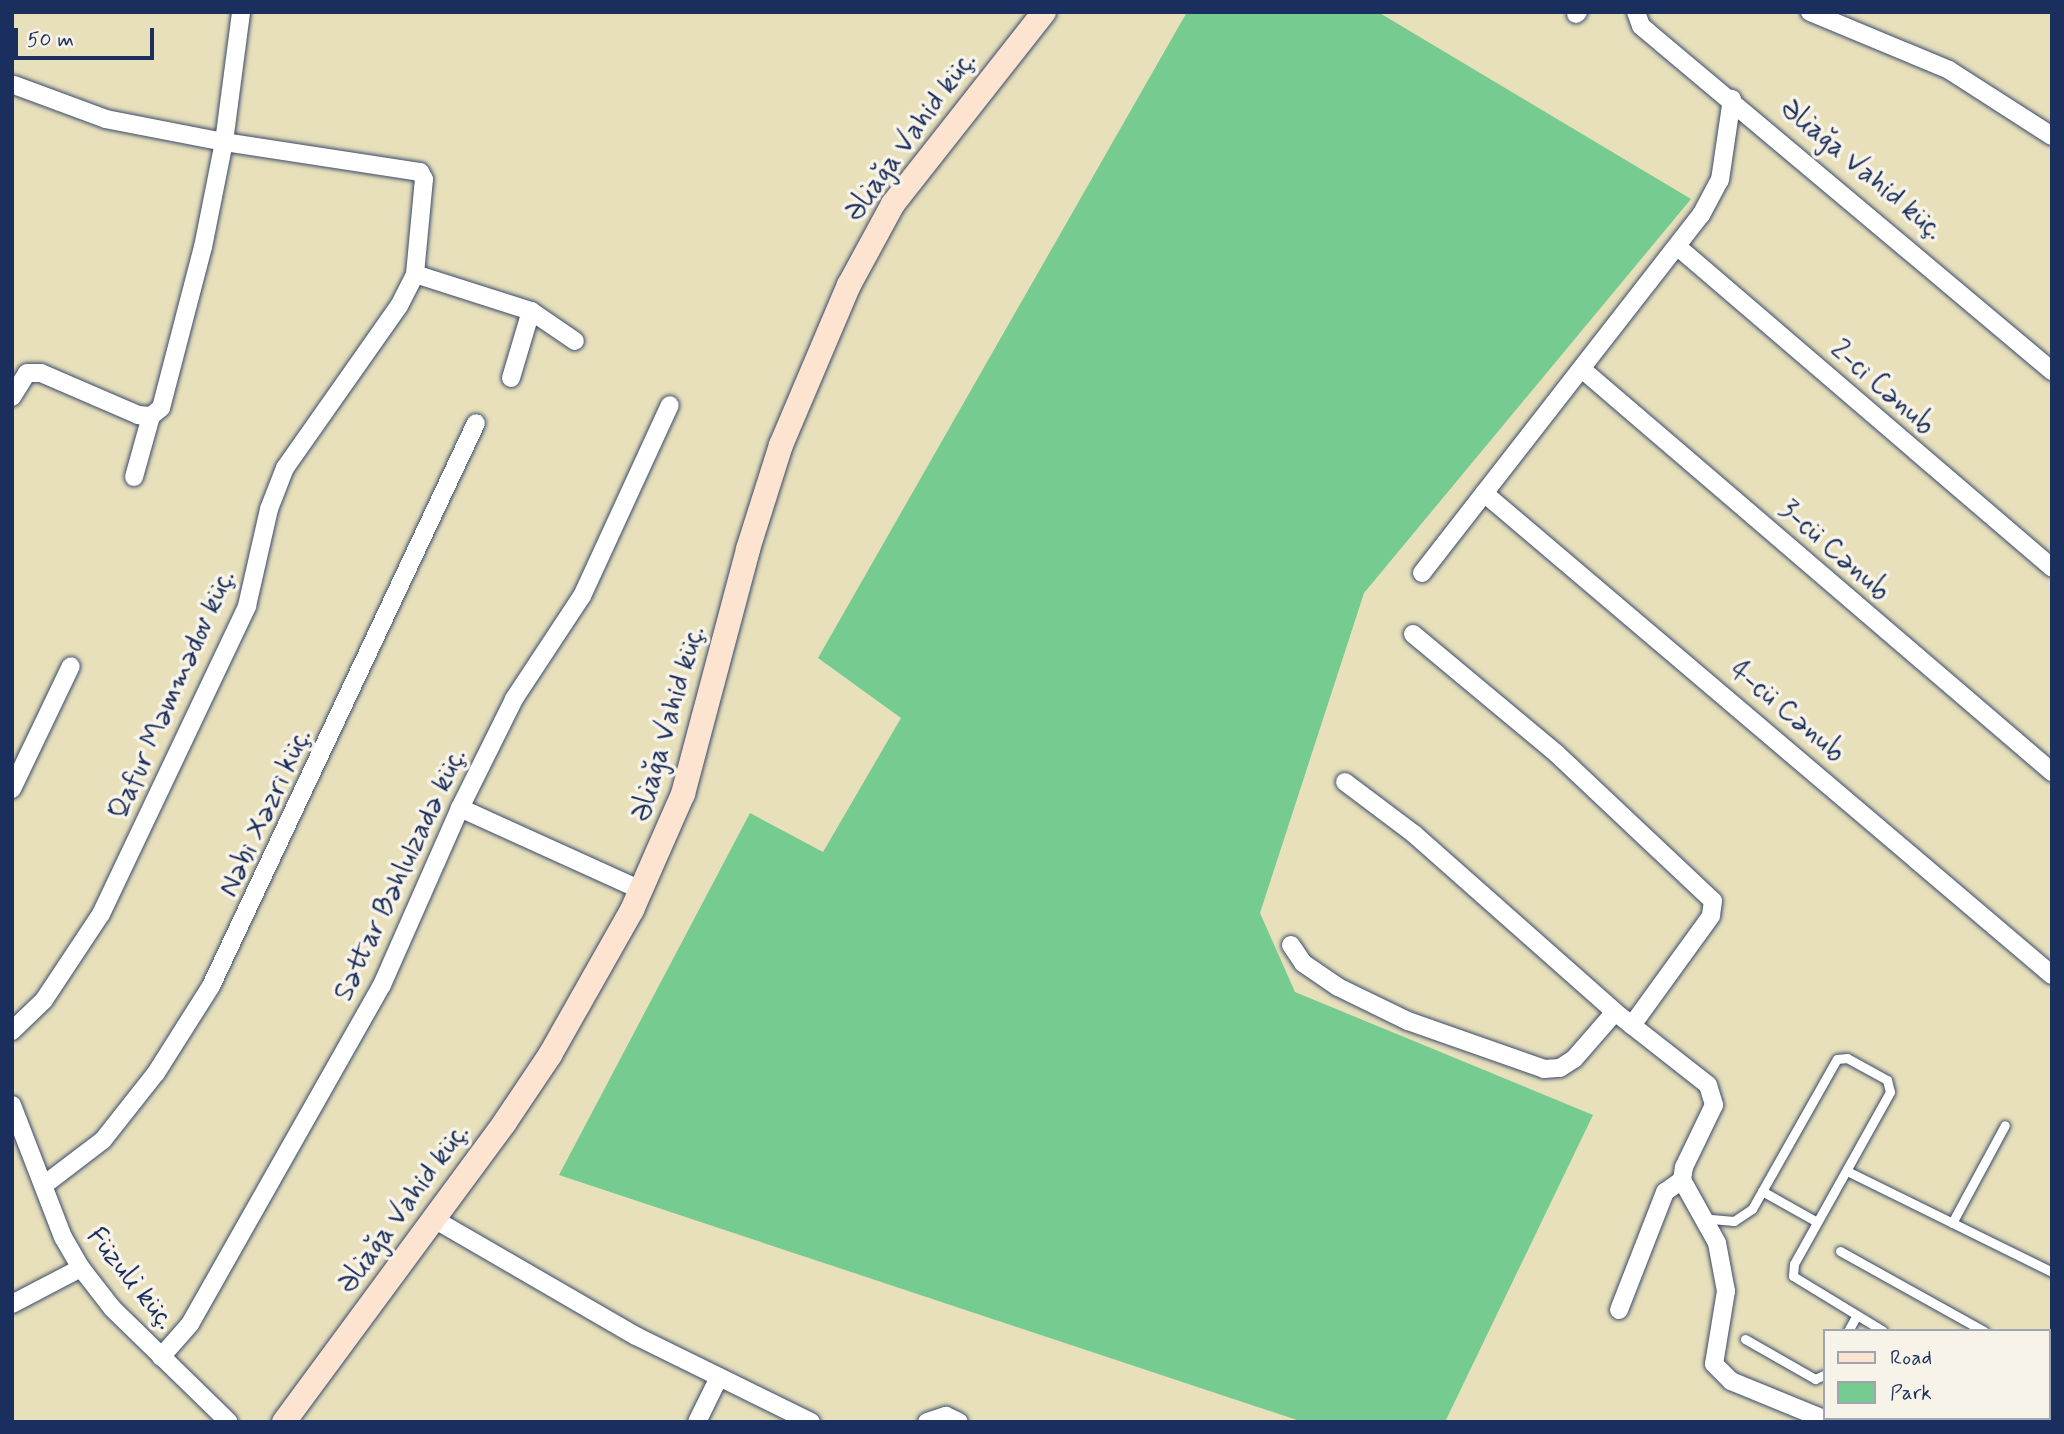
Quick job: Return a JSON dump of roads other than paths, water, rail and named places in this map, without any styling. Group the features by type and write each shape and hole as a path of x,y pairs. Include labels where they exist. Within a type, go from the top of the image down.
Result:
{"street":[{"path":"134,477 151,416 161,408 174,373 223,142 241,12"},
{"name":"Əliağa Vahid küç.","path":"284,1422 434,1219 550,1055 643,891 684,794 748,549 781,444 849,285 893,204 1044,12"},
{"path":"1810,12 1949,70 2052,136"},
{"name":"Əliağa Vahid küç.","path":"1633,13 1641,26 1732,99 2052,371"},
{"path":"14,85 106,119 223,142"},
{"path":"1422,572 1679,248 1720,180 1732,99"},
{"name":"Qafur Məmmədov küç.","path":"12,1031 44,1000 101,915 247,606 269,509 285,468 399,306 415,274 424,179 420,172 223,142"},
{"name":"2-ci Cənub","path":"1679,248 2052,568"},
{"path":"415,274 531,311 575,341"},
{"path":"510,378 531,311"},
{"name":"3-cü Cənub","path":"1583,369 2052,772"},
{"path":"12,397 27,373 41,373 138,415 151,416"},
{"name":"Səttar Bəhlulzadə küç.","path":"161,1357 190,1324 382,985 460,808 514,699 582,596 670,405"},
{"name":"Nəbi Xəzri küç.","path":"44,1185 103,1140 156,1073 211,986 476,423"},
{"name":"4-cü Cənub","path":"1484,493 2052,975"},
{"path":"1413,634 1557,754 1713,901 1711,916 1632,1026"},
{"path":"12,789 71,666"},
{"path":"1345,782 1414,834 1615,1012 1708,1085 1715,1096 1709,1122 1684,1167 1682,1180 1717,1243 1726,1292 1714,1364 1720,1372 1822,1418"},
{"path":"460,808 643,891"},
{"path":"1291,945 1303,963 1361,998 1408,1021 1544,1069 1560,1068 1574,1059 1615,1012"},
{"name":"Füzuli küç.","path":"12,1105 63,1237 81,1268 161,1357 229,1422"},
{"path":"1619,1310 1665,1192 1682,1180"},
{"path":"434,1219 636,1336 811,1422"},
{"path":"12,1304 81,1268"},
{"path":"697,1422 719,1377"},
{"path":"927,1422 946,1416 959,1422"}],"lane":[{"path":"1712,1219 1744,1218 1762,1191 1830,1067 1847,1058 1890,1085 1847,1171 1794,1264 1793,1276 1880,1329"},
{"path":"1952,1223 2005,1125"},
{"path":"1847,1171 2051,1270"},
{"path":"1762,1191 1817,1222"},
{"path":"1840,1251 1979,1329"},
{"path":"1849,1329 1857,1315"},
{"path":"1745,1339 1815,1380 1822,1376"}]}
